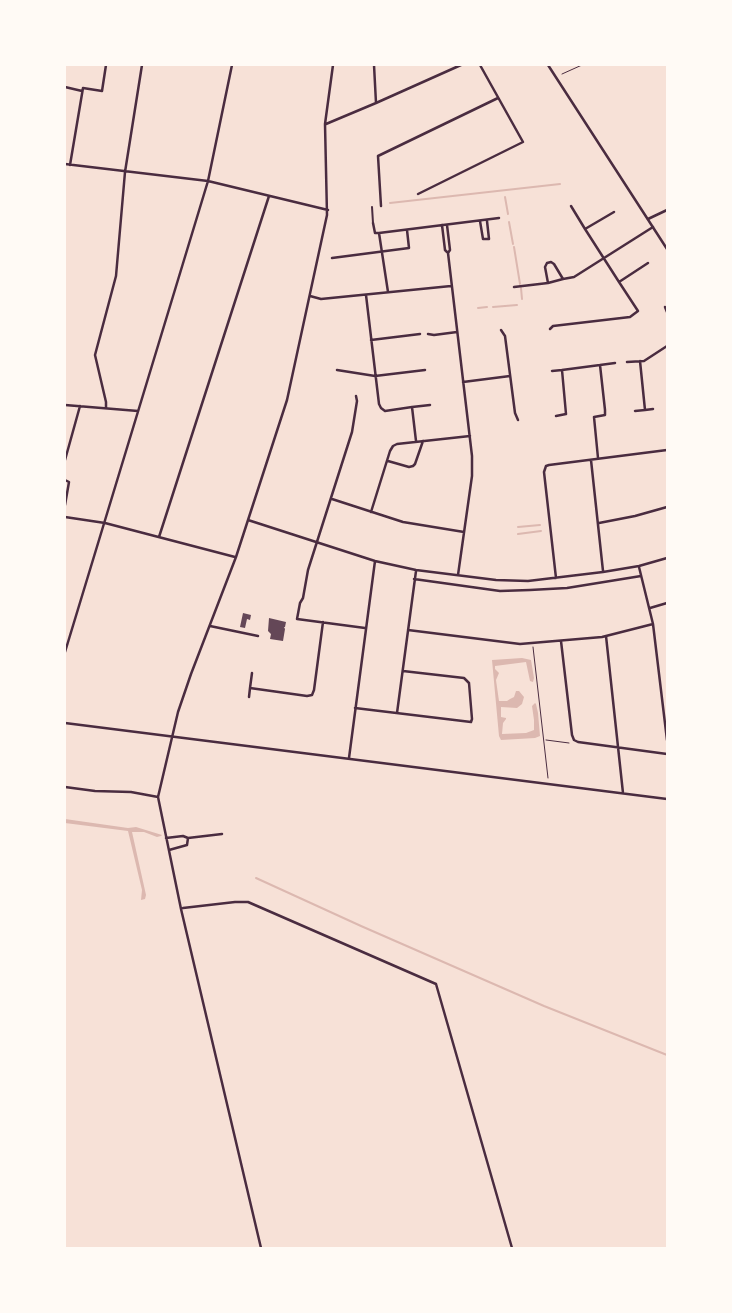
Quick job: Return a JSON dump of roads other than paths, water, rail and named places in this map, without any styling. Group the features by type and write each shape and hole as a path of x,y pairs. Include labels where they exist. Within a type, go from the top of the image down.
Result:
{"street":[{"path":"70,165 83,88 102,91 106,65"},
{"path":"106,408 95,355 116,276 125,172 142,65"},
{"path":"65,652 208,181 232,65"},
{"path":"261,1248 181,909 158,797 172,736 191,674 236,557 287,400 326,226 328,210 325,124 333,65"},
{"path":"374,65 376,103"},
{"path":"325,124 461,65"},
{"path":"418,194 523,142 480,65"},
{"path":"548,65 667,249"},
{"path":"65,87 83,91"},
{"path":"381,206 378,156 498,97"},
{"path":"65,164 208,181 328,210"},
{"path":"159,537 270,196"},
{"path":"550,329 553,326 630,317 638,311 572,206"},
{"path":"372,207 374,233 499,218"},
{"path":"648,219 667,210"},
{"path":"585,229 614,212"},
{"path":"480,221 482,239 489,239 486,220"},
{"path":"447,225 450,250 447,253"},
{"path":"442,226 452,286 472,471 458,576"},
{"path":"514,287 574,277 653,227"},
{"path":"332,258 409,248 407,230"},
{"path":"379,233 387,292"},
{"path":"548,283 545,267 549,262 554,264 563,279"},
{"path":"619,282 648,263"},
{"path":"310,296 321,299 452,286"},
{"path":"366,295 381,408 385,411 429,405"},
{"path":"665,307 667,312"},
{"path":"501,330 505,336 518,420"},
{"path":"428,334 457,332"},
{"path":"371,340 420,334"},
{"path":"627,362 644,360 667,346"},
{"path":"640,361 645,410"},
{"path":"552,371 615,363"},
{"path":"598,458 594,417 604,415 605,410 600,365"},
{"path":"337,370 375,376 425,370"},
{"path":"556,416 566,414 562,370"},
{"path":"463,382 510,376"},
{"path":"356,396 352,432 307,570 303,598 296,619 365,628"},
{"path":"65,405 138,411"},
{"path":"65,460 80,406"},
{"path":"412,407 416,441"},
{"path":"635,411 653,409"},
{"path":"371,512 393,446 470,436"},
{"path":"387,461 413,466 423,441"},
{"path":"556,578 544,468 549,465 667,450"},
{"path":"591,460 603,572"},
{"path":"65,480 69,481 65,505"},
{"path":"331,499 419,525 464,532"},
{"path":"598,523 667,507"},
{"path":"65,517 105,523 236,557"},
{"path":"248,520 375,561 416,570 496,580 517,581 603,572 667,558"},
{"path":"349,758 375,561"},
{"path":"639,566 653,624 667,740"},
{"path":"397,713 416,570"},
{"path":"414,579 500,591 577,586 641,576"},
{"path":"649,608 667,603"},
{"path":"250,688 312,695 323,622"},
{"path":"408,630 507,643 532,643 606,636 653,624"},
{"path":"210,626 258,636"},
{"path":"606,636 623,793"},
{"path":"561,641 572,735 575,740 667,754"},
{"path":"355,708 471,722 469,683 464,678 402,671"},
{"path":"248,697 252,673"},
{"path":"65,723 667,799"},
{"path":"65,787 158,797"},
{"path":"166,838 222,834"},
{"path":"168,850 187,845 188,838"},
{"path":"181,909 248,902 436,984 512,1248"}],"waterway":[{"path":"390,203 560,184"},
{"path":"505,197 508,214"},
{"path":"509,222 513,244"},
{"path":"514,247 520,284"},
{"path":"521,288 522,299"},
{"path":"493,307 517,305"},
{"path":"478,308 487,307"},
{"path":"518,527 540,525"},
{"path":"518,534 541,531"},
{"path":"256,878 544,1006 667,1055"}]}
